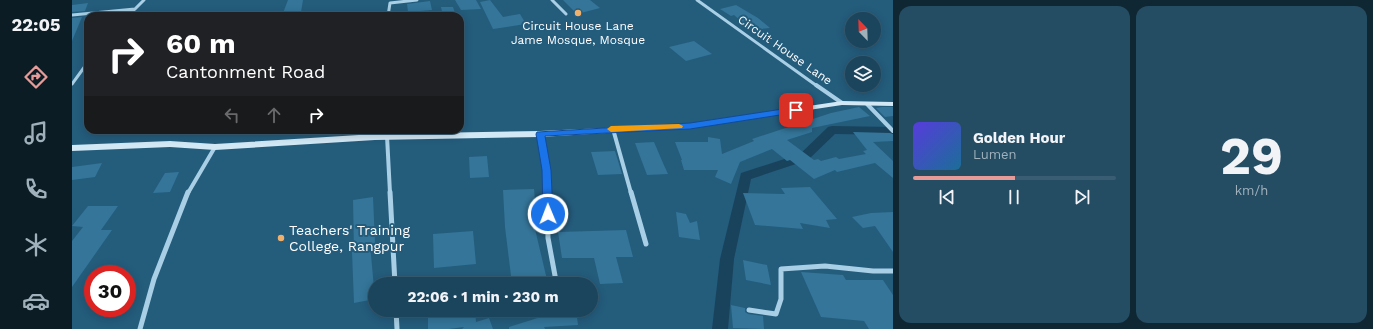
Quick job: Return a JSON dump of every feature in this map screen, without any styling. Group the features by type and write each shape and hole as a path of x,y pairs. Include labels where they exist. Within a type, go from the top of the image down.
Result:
{"main road":[{"path":"379,134 387,136 540,134 690,126 842,103 893,104"},
{"path":"72,148 170,144 215,147 364,134"}],"street":[{"path":"132,12 144,0"},
{"path":"389,12 390,3 417,0"},
{"path":"552,0 566,14"},
{"name":"Circuit House Lane","path":"697,0 842,103"},
{"path":"108,12 135,9"},
{"path":"72,16 84,15"},
{"path":"72,84 84,68"},
{"path":"867,104 893,132"},
{"path":"613,129 646,244"},
{"path":"540,134 546,170 548,238 555,277"},
{"path":"387,136 395,277"},
{"path":"140,329 154,279 186,196 215,147"},
{"path":"749,310 776,314 781,299 781,269 825,266 873,271 893,271"},
{"path":"396,317 397,329"}],"building":[{"path":"288,0 303,0 301,12 283,12"},
{"path":"455,0 476,0 481,9 461,10"},
{"path":"490,0 503,17 520,14 526,24 493,29 480,2"},
{"path":"563,0 590,0 600,8 577,14"},
{"path":"430,1 432,10 408,12 407,4"},
{"path":"88,3 85,11 72,12 72,5"},
{"path":"736,5 758,18 770,28 751,30 734,15 731,16 720,9"},
{"path":"441,7 453,7 455,12 442,12"},
{"path":"82,17 72,41 72,18"},
{"path":"694,41 712,54 686,61 669,47"},
{"path":"859,107 870,116 812,128 812,132 787,140 814,160 818,159 821,161 836,157 839,159 866,154 863,151 867,150 853,132 893,134 893,141 873,142 893,161 893,178 875,163 837,172 835,170 814,179 790,160 787,161 772,149 740,162 731,184 715,177 718,170 684,170 675,142 708,142 708,137 720,139 722,154 754,141 752,139 831,113"},
{"path":"893,107 893,116 885,117 876,108"},
{"path":"654,142 668,174 647,175 635,143"},
{"path":"615,151 622,174 598,175 591,152"},
{"path":"487,156 489,177 470,178 469,157"},
{"path":"102,163 95,177 72,180 72,167"},
{"path":"179,172 170,192 153,193 165,173"},
{"path":"810,187 837,219 826,220 830,228 800,223 803,229 755,225 743,193 785,194 781,188"},
{"path":"534,189 536,212 531,212 546,277 511,277 505,227 503,190"},
{"path":"373,197 375,243 370,244 373,277 368,277 368,300 354,303 352,252 354,252 353,200"},
{"path":"88,206 118,206 101,230 112,230 87,265 84,265 84,270 72,287 72,241 83,227 72,226"},
{"path":"676,212 686,214 690,223 697,221 700,240 679,237"},
{"path":"893,212 893,252 875,226 863,228 852,217 871,213"},
{"path":"626,230 633,257 616,257 623,283 600,284 594,258 562,258 558,232"},
{"path":"473,231 476,264 434,268 433,234"},
{"path":"743,260 767,265 771,285 746,280"},
{"path":"801,272 843,275 846,280 883,280 893,295 893,329 869,329 864,321 821,317"},
{"path":"731,305 745,308 745,312 748,314 763,316 764,329 733,328"},
{"path":"428,317 476,317 476,322 489,318 493,329 462,329 464,327 428,329"},
{"path":"541,317 577,317 578,325 544,327 545,329 509,329 509,327"}],"waterway":[{"path":"720,329 727,259 745,176 804,157 832,130 893,131"}],"slow traffic":[{"path":"611,129 679,126"}],"place":[{"name":"Circuit House Lane Jame Mosque, Mosque","path":"578,13"},
{"name":"Teachers' Training College, Rangpur","path":"281,238"}],"route":[{"path":"548,214 546,170 540,134 690,126 796,110"}]}
